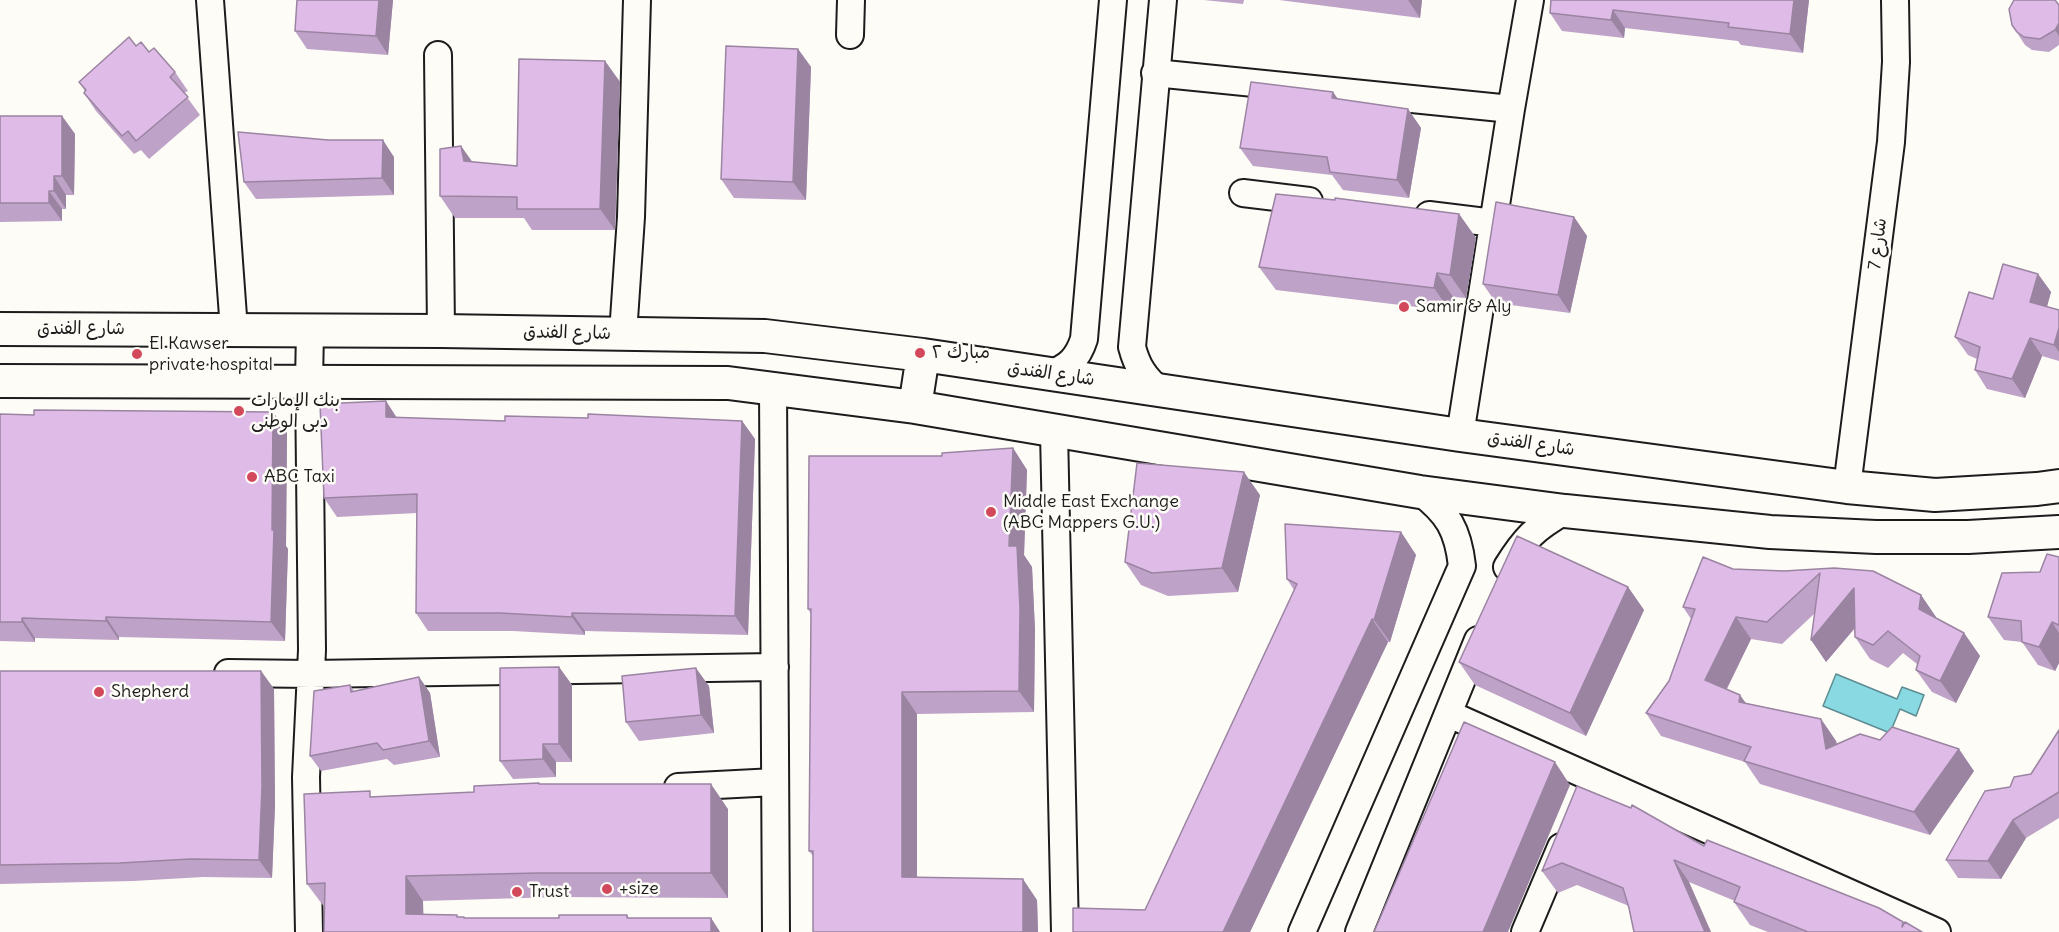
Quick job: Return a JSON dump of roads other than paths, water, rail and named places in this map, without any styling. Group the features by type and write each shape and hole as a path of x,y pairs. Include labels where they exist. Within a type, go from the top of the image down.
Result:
{"street":[{"path":"210,0 234,330"},
{"path":"623,334 631,218 637,0"},
{"path":"850,35 851,0"},
{"path":"1049,374 1062,370 1072,362 1080,351 1084,339 1113,0"},
{"path":"1159,390 1136,364 1132,347 1163,0"},
{"path":"1460,435 1530,0"},
{"name":"شارع 7","path":"1847,487 1891,142 1896,62 1895,0"},
{"path":"438,55 441,331"},
{"path":"1155,73 1511,109"},
{"path":"1243,193 1334,204"},
{"path":"1403,212 1494,222"},
{"name":"شارع الفندق","path":"0,328 765,336 923,355 1460,435 1847,487 1935,495 2059,486"},
{"path":"309,932 318,799 306,777 312,650 310,331"},
{"path":"915,407 923,355"},
{"path":"0,381 728,383 915,407 1420,492 1565,511 1770,532 1876,537 1968,537 2059,532"},
{"path":"773,388 776,932"},
{"path":"1054,432 1065,932"},
{"path":"1302,932 1462,566 1460,544 1451,523 1437,505 1420,492"},
{"path":"1498,588 1521,544 1541,525 1565,511"},
{"path":"1359,932 1486,620"},
{"path":"205,672 311,674 775,667"},
{"path":"1449,714 1586,788 1936,932"},
{"path":"657,788 775,782"},
{"path":"1526,932 1568,830"}],"water":[{"path":"1836,674 1897,699 1902,687 1924,695 1916,716 1900,709 1890,733 1823,706"}],"place":[{"name":"Samir & Aly","path":"1404,307"},
{"name":"مبارك ٢","path":"920,353"},
{"name":"El Kawser private hospital","path":"137,354"},
{"name":"بنك الإمارات دبى الوطنى","path":"239,411"},
{"name":"ABC Taxi","path":"252,477"},
{"name":"Middle East Exchange (ABC Mappers G.U.)","path":"991,512"},
{"name":"Shepherd","path":"99,692"},
{"name":"+size","path":"607,889"},
{"name":"Trust","path":"517,892"}]}
